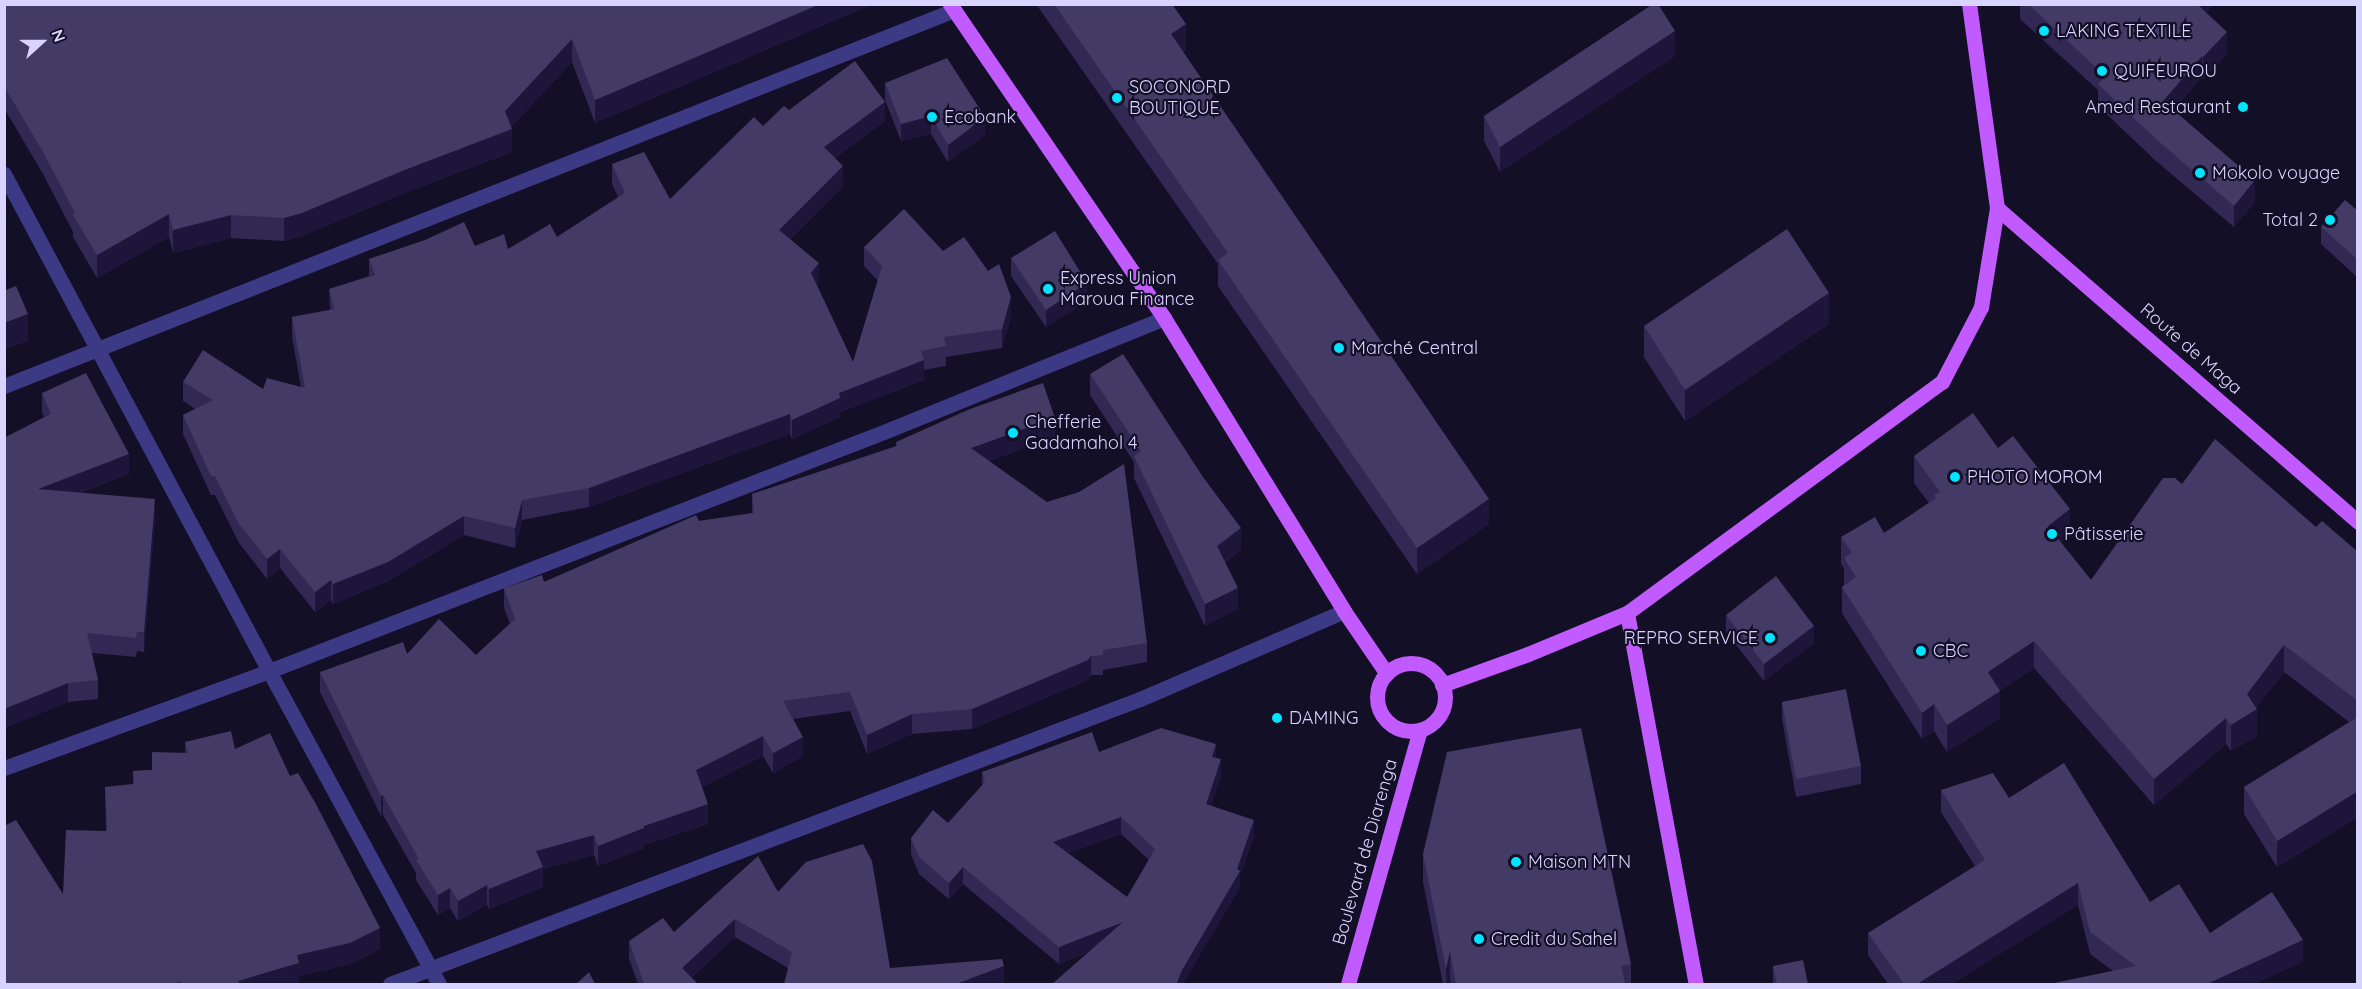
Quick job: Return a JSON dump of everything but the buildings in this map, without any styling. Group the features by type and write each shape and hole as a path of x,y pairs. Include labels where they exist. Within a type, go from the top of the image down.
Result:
{"main road":[{"path":"952,7 1164,318 1344,611 1387,674"},
{"path":"1442,685 1627,613 1942,382 1981,307 1997,208 1972,7"},
{"name":"Route de Maga","path":"1997,208 2358,522"},
{"path":"1627,613 1696,984"},
{"path":"1403,664 1422,665 1438,676 1442,685 1444,694 1442,713 1420,730 1410,731 1392,726 1380,711 1378,691 1387,674 1403,664"},
{"name":"Boulevard de Diarenga","path":"1348,984 1420,730"}],"street":[{"path":"4,386 952,7"},
{"path":"4,174 269,671 440,984"},
{"path":"4,768 269,671 891,429 1164,318"},
{"path":"390,984 1140,699 1344,611"}],"place":[{"name":"LAKING TEXTILE","path":"2044,31"},
{"name":"QUIFEUROU","path":"2102,71"},
{"name":"SOCONORD BOUTIQUE","path":"1117,98"},
{"name":"Amed Restaurant","path":"2243,107"},
{"name":"Ecobank","path":"932,117"},
{"name":"Mokolo voyage","path":"2200,173"},
{"name":"Total 2","path":"2330,220"},
{"name":"Express Union Maroua Finance","path":"1048,289"},
{"name":"Marché Central","path":"1339,348"},
{"name":"Chefferie Gadamahol 4","path":"1013,433"},
{"name":"PHOTO MOROM","path":"1955,477"},
{"name":"Pâtisserie","path":"2052,534"},
{"name":"REPRO SERVICE","path":"1770,638"},
{"name":"CBC","path":"1921,651"},
{"name":"DAMING","path":"1277,718"},
{"name":"Maison MTN","path":"1516,862"},
{"name":"Credit du Sahel","path":"1479,939"}]}
